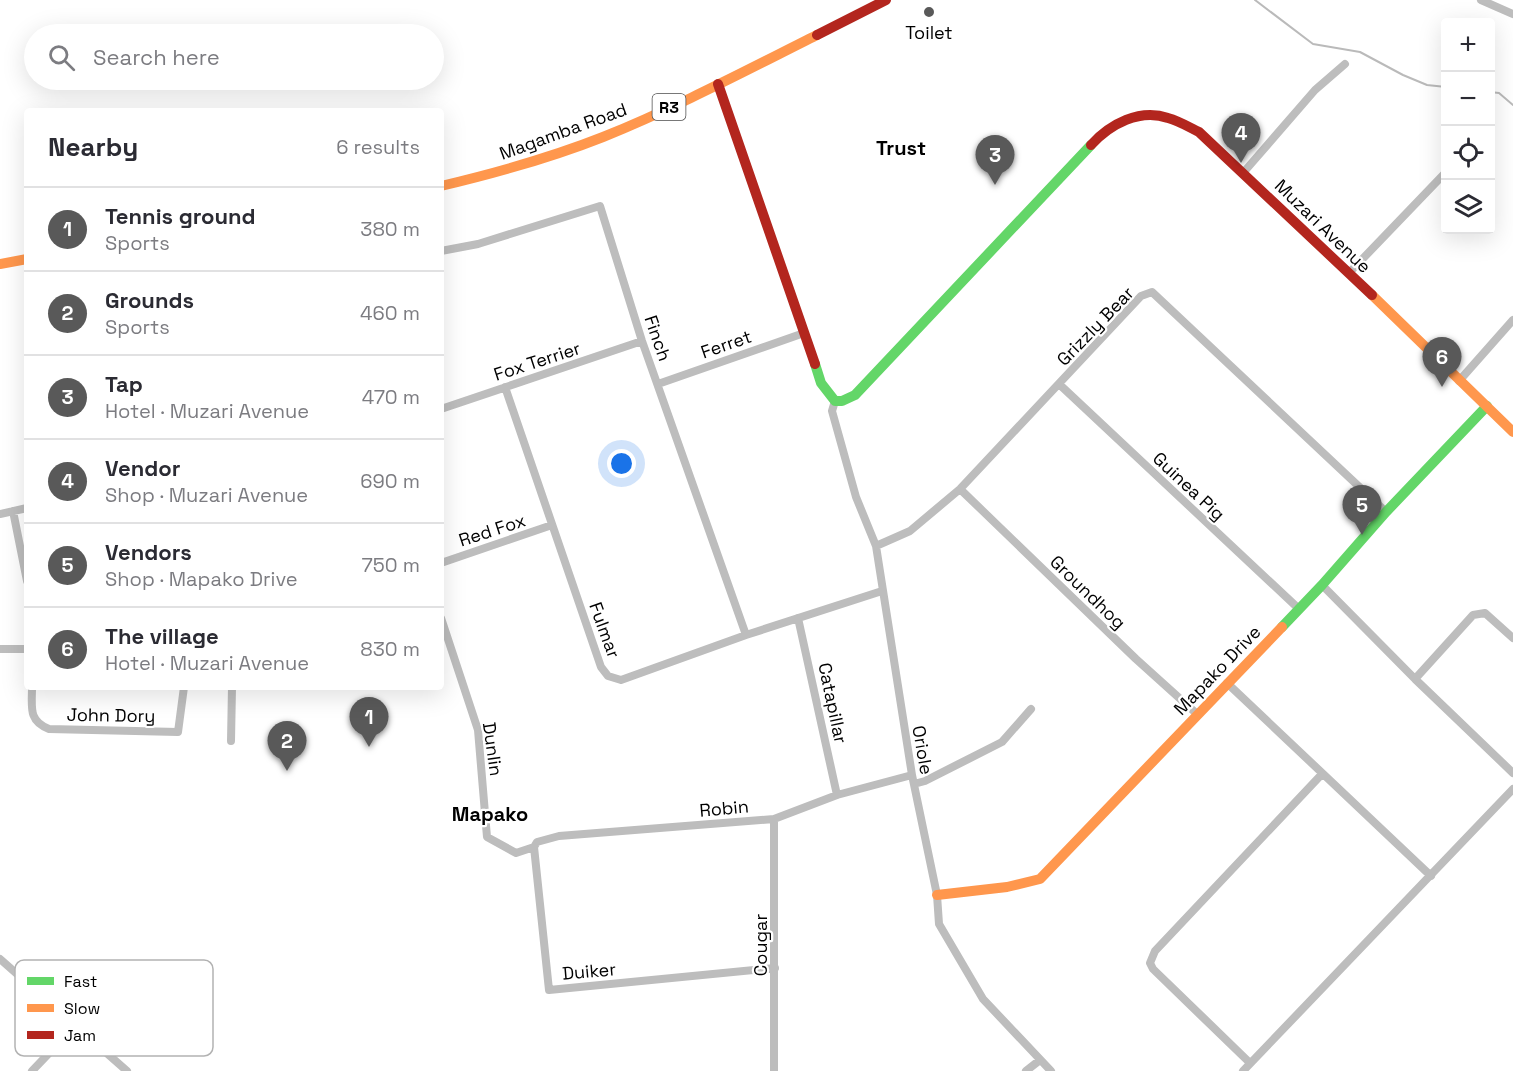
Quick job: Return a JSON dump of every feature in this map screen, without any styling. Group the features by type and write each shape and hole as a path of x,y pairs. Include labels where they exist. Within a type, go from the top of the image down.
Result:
{"main road":[{"name":"Magamba Road","path":"444,185 506,171 603,137 718,84 886,0"},
{"path":"718,84 821,383 835,401"},
{"name":"Muzari Avenue","path":"835,401 842,401 855,395 1096,139 1123,120 1145,115 1167,117 1199,132 1513,432"},
{"path":"0,264 24,260"},
{"name":"Mapako Drive","path":"937,895 1007,887 1040,879 1322,585 1487,406"}],"street":[{"path":"1481,0 1513,14"},
{"path":"1244,173 1316,90 1345,64"},
{"path":"1349,273 1441,177"},
{"name":"Finch","path":"444,250 478,244 600,206 642,341 746,635"},
{"name":"Grizzly Bear","path":"876,546 910,531 960,489 1141,296 1152,292 1386,513"},
{"path":"1459,381 1513,320"},
{"name":"Ferret","path":"658,384 804,333"},
{"name":"Fox Terrier","path":"444,408 642,341"},
{"name":"Guinea Pig","path":"1059,384 1299,609"},
{"name":"Fulmar","path":"505,387 601,667 608,676 621,680 746,635 882,591"},
{"name":"Oriole","path":"835,401 832,411 856,497 876,546 912,775 937,895 939,924 983,999 1051,1071"},
{"name":"Groundhog","path":"960,489 1136,659 1197,714"},
{"path":"0,514 24,509"},
{"path":"13,511 24,566"},
{"name":"Red Fox","path":"444,561 552,525"},
{"path":"1322,585 1513,773"},
{"path":"1415,679 1473,615 1485,613 1513,638"},
{"name":"Catapillar","path":"798,618 837,795"},
{"name":"Dunlin","path":"444,627 478,730 487,837 516,853 534,847"},
{"path":"0,649 24,649"},
{"path":"1227,683 1431,876"},
{"name":"John Dory","path":"32,690 32,714 38,725 49,729 178,732 184,690"},
{"path":"231,741 232,690"},
{"path":"914,784 925,781 1002,742 1031,709"},
{"path":"1250,1063 1153,969 1150,963 1155,951 1322,774"},
{"name":"Robin","path":"534,847 537,842 559,836 774,819 837,795 912,775"},
{"path":"1243,1071 1513,789"},
{"name":"Cougar","path":"774,819 774,1071"},
{"name":"Duiker","path":"534,847 549,990 775,968"},
{"path":"0,960 15,973"},
{"path":"32,1071 46,1056"},
{"path":"110,1056 127,1071"},
{"path":"1026,1071 1040,1060"}],"waterway":[{"path":"1255,0 1313,44 1360,52 1403,75 1427,85 1441,86"},
{"path":"1495,93 1499,93 1513,105"}],"traffic: fast":[{"path":"815,364 821,383 835,401 842,401 855,395 1091,145"},
{"path":"1282,627 1386,512 1487,406"}],"traffic: slow":[{"path":"444,185 563,152 603,137 684,101 817,35"},
{"path":"0,264 24,260"},
{"path":"1372,295 1513,432"},
{"path":"937,895 1007,887 1040,879 1282,627"}],"traffic: jam":[{"path":"817,35 886,0"},
{"path":"718,84 815,364"},
{"path":"1091,145 1116,125 1147,115 1172,119 1199,132 1372,295"}],"place":[{"name":"Toilet","path":"929,12"},
{"name":"Vendor","path":"1241,163"},
{"name":"Tap","path":"995,185"},
{"name":"The village","path":"1442,387"},
{"name":"Vendors","path":"1362,535"},
{"name":"Tennis ground","path":"369,747"},
{"name":"Grounds","path":"287,771"}],"district":[{"name":"Trust","path":"901,148"},
{"name":"Mapako","path":"490,814"}]}
